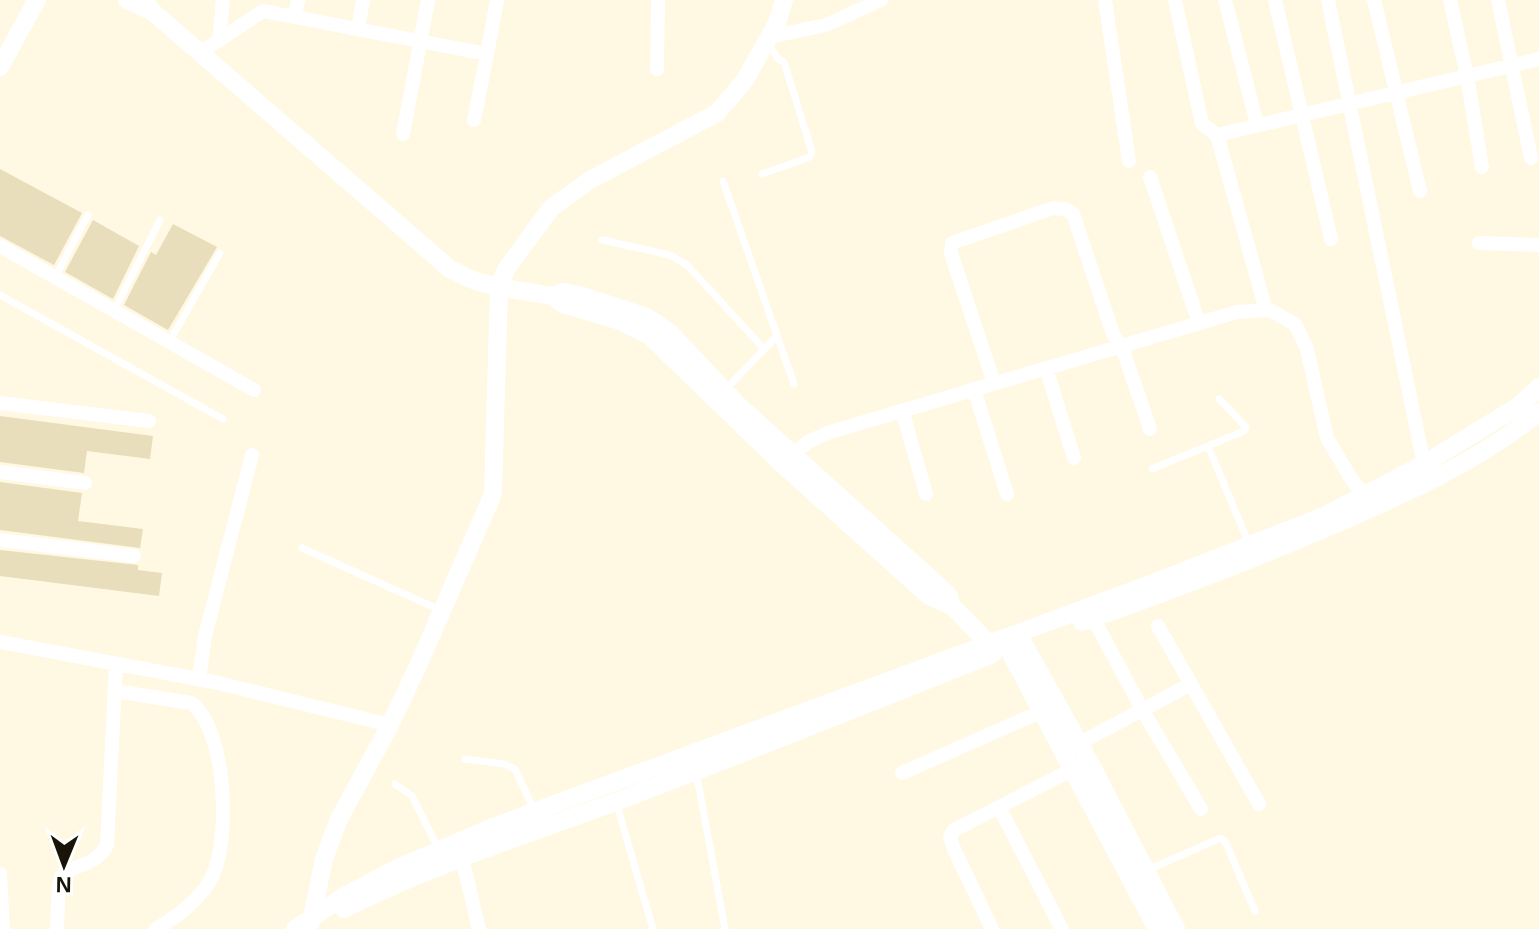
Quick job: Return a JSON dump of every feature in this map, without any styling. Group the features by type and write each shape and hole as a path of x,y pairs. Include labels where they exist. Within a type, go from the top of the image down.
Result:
{"street":[{"path":"0,67 37,0"},
{"path":"219,41 223,0"},
{"path":"295,17 298,0"},
{"path":"358,29 363,0"},
{"path":"403,134 428,0"},
{"path":"474,120 497,0"},
{"path":"657,69 658,0"},
{"path":"311,925 324,859 339,819 390,725 493,494 499,287 507,268 551,208 590,180 717,113 745,80 777,23 784,0"},
{"path":"768,39 826,25 881,0"},
{"path":"1105,0 1129,161"},
{"path":"1175,0 1202,124 1217,135 1266,310"},
{"path":"1225,0 1257,124"},
{"path":"1275,0 1331,239"},
{"path":"1328,0 1426,473"},
{"path":"1374,0 1420,191"},
{"path":"1450,0 1482,167"},
{"path":"1498,0 1531,158"},
{"path":"139,3 201,52 450,269 475,281 552,296 563,304 617,320 650,336 787,459 929,596 952,606 1004,647 1078,744 1081,765 1157,929"},
{"path":"201,52 263,11 487,54"},
{"path":"1217,135 1539,59"},
{"path":"1150,177 1199,323"},
{"path":"994,383 951,253 952,243 1053,208 1065,209 1073,214 1113,334 1122,347 1150,429"},
{"path":"1479,243 1539,245"},
{"path":"0,246 254,390"},
{"path":"552,296 563,292 583,296 647,317 669,332 787,459"},
{"path":"787,459 816,437 902,410 1237,312 1266,310 1295,324 1307,349 1327,438 1338,460 1370,501"},
{"path":"1046,368 1074,458"},
{"path":"1426,473 1517,407 1539,387"},
{"path":"974,389 1007,494"},
{"path":"0,403 149,421"},
{"path":"902,410 926,494"},
{"path":"311,925 400,867 439,850 460,849 1004,647 1093,618 1370,501 1539,412"},
{"path":"199,679 205,636 252,455"},
{"path":"0,472 85,483"},
{"path":"0,540 134,556"},
{"path":"1004,647 1151,584 1252,551"},
{"path":"1093,618 1201,809"},
{"path":"1158,626 1259,804"},
{"path":"0,642 199,679 390,725"},
{"path":"1004,647 1040,712 1081,765 1147,870 1176,929"},
{"path":"57,929 61,878 68,870 100,857 107,845 116,664"},
{"path":"1078,744 1191,684"},
{"path":"115,691 191,703 201,710 220,766 224,831 220,859 200,895 156,929"},
{"path":"902,773 1040,712"},
{"path":"992,929 950,837 954,830 1081,765"},
{"path":"295,929 346,908 535,812 613,793"},
{"path":"999,807 1062,929"},
{"path":"460,849 479,929"},
{"path":"0,874 3,929"}],"lane":[{"path":"762,174 810,157 812,152 784,62 778,59 768,39"},
{"path":"723,181 794,384"},
{"path":"55,277 88,215"},
{"path":"114,311 160,220"},
{"path":"602,240 670,255 687,265 764,349"},
{"path":"169,342 220,253"},
{"path":"0,295 223,419"},
{"path":"725,391 777,336"},
{"path":"1152,469 1246,428 1219,399"},
{"path":"1208,446 1252,551"},
{"path":"302,548 442,611"},
{"path":"465,759 504,764 515,769 535,812"},
{"path":"694,762 725,929"},
{"path":"395,784 412,796 439,850"},
{"path":"613,793 653,929"},
{"path":"1147,870 1221,838 1255,911"}],"building":[{"path":"0,169 82,213 54,265 0,236"},
{"path":"93,220 139,246 113,299 65,272"},
{"path":"173,224 217,247 168,330 124,305 151,252 156,255"},
{"path":"0,416 153,436 150,459 87,451 84,473 0,462"},
{"path":"0,482 82,493 78,521 143,529 140,548 0,530"},
{"path":"0,550 138,565 138,570 162,573 159,596 0,576"}]}
